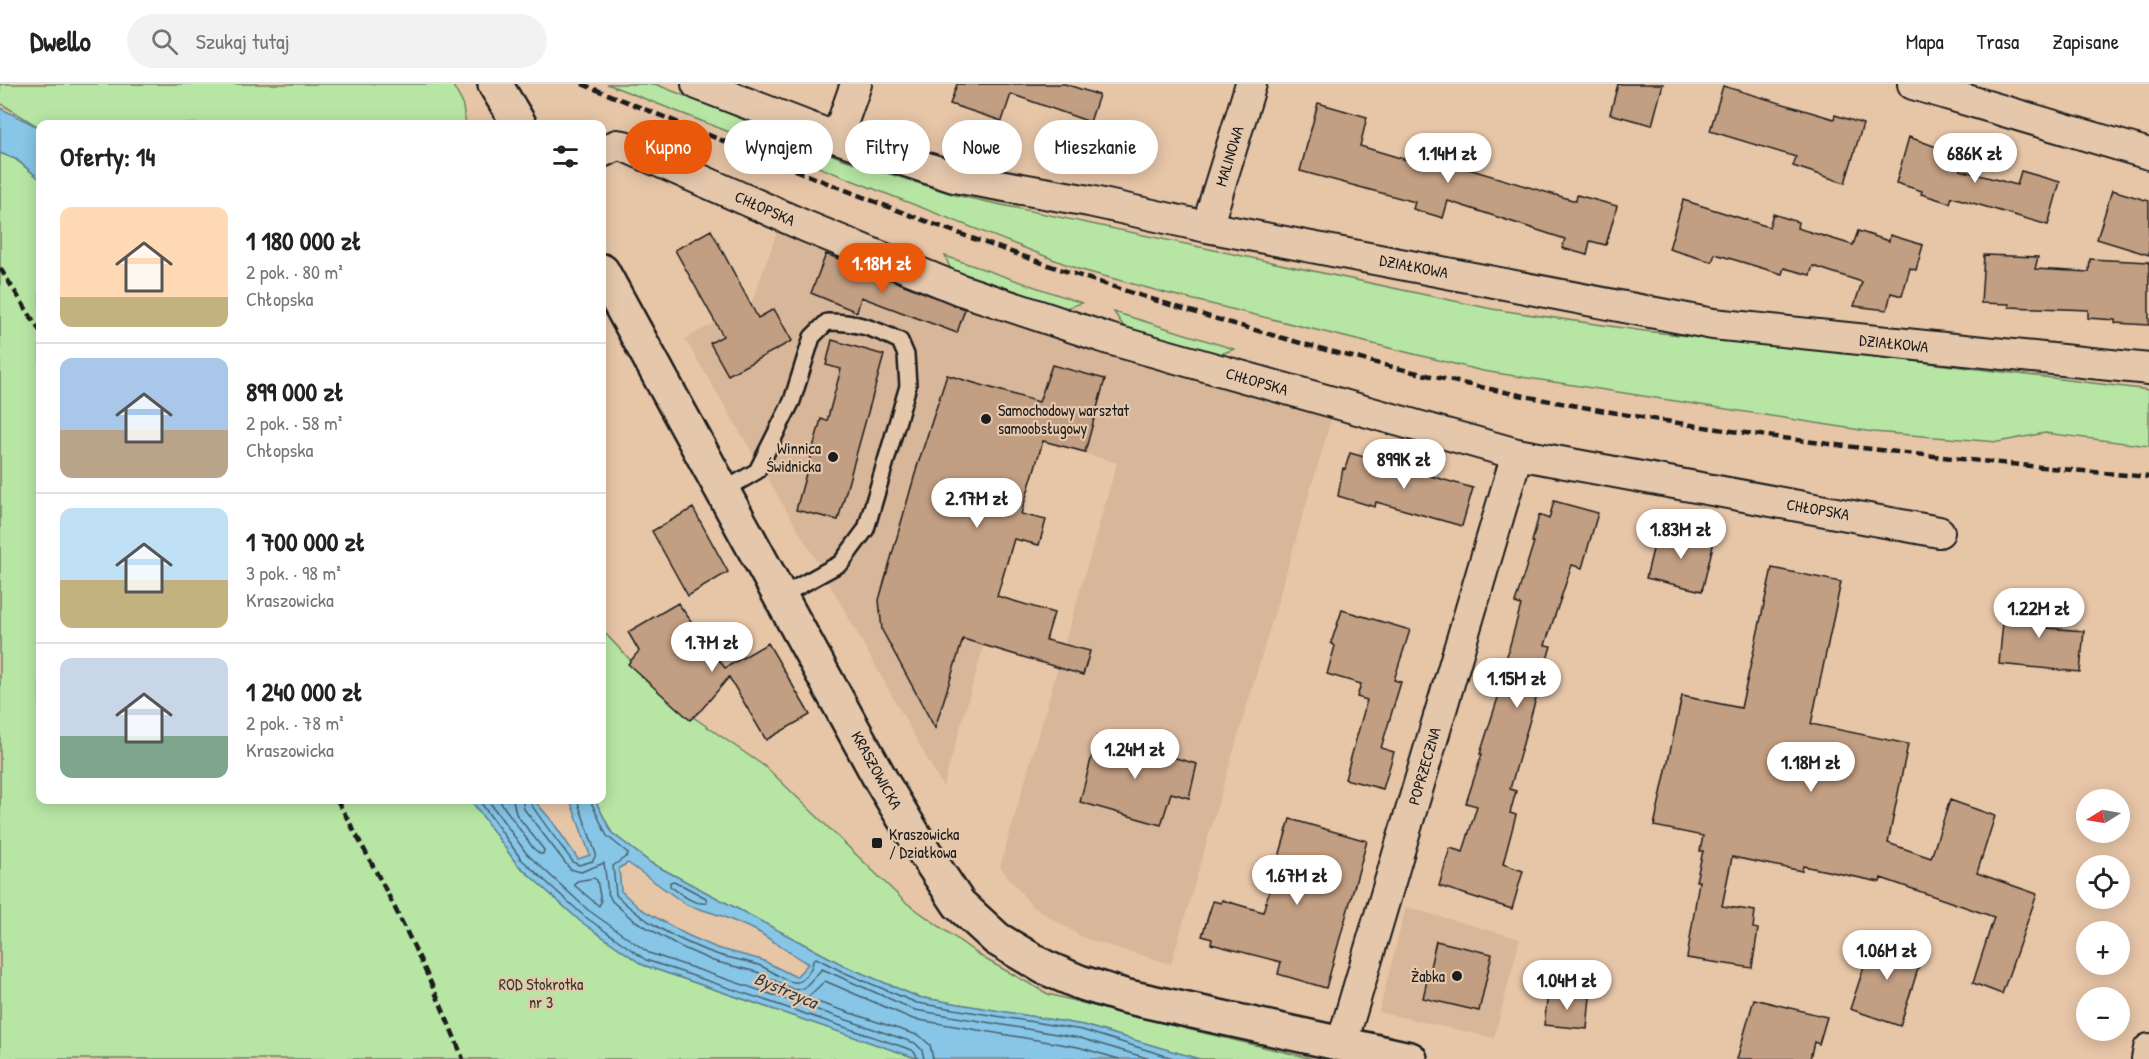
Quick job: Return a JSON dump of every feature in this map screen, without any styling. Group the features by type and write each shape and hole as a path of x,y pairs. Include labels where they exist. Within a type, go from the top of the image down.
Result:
{"street":[{"path":"495,84 517,120"},
{"name":"DZIAŁKOWA","path":"697,84 837,138 954,177 1089,201 1207,227 1713,324 2149,369"},
{"path":"837,138 856,84"},
{"name":"MALINOWA","path":"1207,227 1251,84"},
{"path":"1913,84 1959,90 2149,154"},
{"name":"CHŁOPSKA","path":"606,150 617,145 624,146 805,226 951,286 1075,328 1299,394 1517,454 1940,532"},
{"name":"KRASZOWICKA","path":"606,278 882,782 959,904 997,939 1044,967 1079,982 1124,996 1410,1059"},
{"name":"POPRZECZNA","path":"1342,1043 1517,454"},
{"path":"2147,1059 2149,1049"}],"lane":[{"path":"723,491 757,471 792,401 812,337 827,322 850,322 875,329 900,341 906,355 908,386 866,529 841,562 780,596"}],"shaded area":[{"path":"779,227 1149,361 1331,420 1171,964 1084,938 1032,906 1000,867 1117,463 1043,441 943,787 823,572 685,339 752,302"},
{"path":"1406,907 1520,939 1494,1038 1379,1012"}],"green space":[{"path":"0,84 452,84 462,102 465,120 36,120 36,126 0,103"},
{"path":"607,84 655,84 745,120 724,120 724,130 712,125 712,120 699,120"},
{"name":"ROD Stokrotka nr 3","path":"0,153 15,159 36,176 36,804 474,804 516,863 580,921 643,965 919,1059 0,1059"},
{"path":"833,155 845,160 845,174 890,174 955,195 1492,309 1644,331 2149,390 2149,446 2045,433 1998,442 1873,432 1483,371 1078,269 833,173"},
{"path":"945,256 1082,303 1066,308 951,270"},
{"path":"1114,312 1234,349 1219,355 1124,327"},
{"path":"606,634 667,699 767,768 904,901 985,959 1048,994 1314,1059 1199,1059 1083,1025 918,997 845,966 651,863 612,833 597,804 606,804"}],"water":[{"path":"0,108 36,126 36,176 16,159 0,153"},
{"name":"Bystrzyca","path":"474,804 537,804 578,859 590,855 571,804 597,804 612,833 651,863 845,966 918,997 1083,1025 1199,1059 919,1059 643,965 580,921 516,863","holes":["628,863 687,905 722,916 757,931 808,964 796,977 762,960 717,948 687,935 639,908 621,891 619,868"]}],"building":[{"path":"957,84 1065,84 1099,95 1091,120 1084,120 1011,94 1002,120 950,104"},
{"path":"1618,84 1663,84 1652,125 1610,114"},
{"path":"1723,86 1834,119 1835,115 1863,124 1845,183 1793,166 1796,157 1710,131"},
{"path":"1318,103 1367,117 1360,146 1427,166 1431,152 1460,161 1458,166 1576,201 1577,195 1617,206 1606,245 1590,241 1587,255 1562,248 1565,239 1448,201 1443,218 1413,209 1415,202 1300,171"},
{"path":"1909,137 1964,157 1960,170 2017,185 2021,171 2060,182 2048,225 1952,197 1950,203 1896,183"},
{"path":"2112,190 2149,201 2149,255 2097,239"},
{"path":"1683,200 1769,227 1773,214 1798,222 1797,228 1853,245 1858,231 1889,241 1890,235 1923,245 1916,270 1910,268 1902,296 1891,293 1887,310 1854,306 1862,282 1813,266 1810,275 1784,268 1782,274 1715,254 1712,262 1669,249"},
{"path":"711,230 758,318 774,309 792,341 728,375 710,343 723,336 675,250"},
{"path":"826,254 965,309 957,333 861,297 857,312 811,293"},
{"path":"1984,255 2038,257 2035,269 2089,272 2090,259 2149,262 2149,325 2115,323 2115,320 2088,318 2088,310 2009,307 2009,304 1981,303"},
{"path":"832,340 884,355 838,520 796,510 821,419 827,421 841,369 826,365"},
{"path":"1052,365 1105,379 1085,452 1043,441 1021,514 1046,520 1039,545 1014,539 997,596 1054,613 1046,640 1090,651 1083,675 963,639 935,728 882,630 879,600 917,467 947,375 1039,402"},
{"path":"1350,453 1473,488 1462,526 1376,502 1375,507 1338,496 1343,468 1345,469"},
{"path":"1554,501 1598,513 1582,568 1572,565 1545,645 1551,646 1510,789 1516,791 1510,813 1516,815 1503,864 1523,871 1512,909 1439,886 1450,848 1463,852 1477,806 1466,803 1503,682 1500,681 1521,605 1515,603 1534,542 1532,542 1539,515 1549,519"},
{"path":"693,508 728,572 688,596 652,531"},
{"path":"1682,530 1715,537 1702,591 1646,578 1657,533 1680,538"},
{"path":"1772,568 1841,582 1811,724 1908,744 1888,843 1931,858 1950,800 1995,816 1977,873 2037,894 2002,994 1973,983 1994,917 1881,878 1880,882 1803,866 1802,871 1732,857 1722,906 1755,911 1753,928 1758,929 1752,968 1687,958 1699,881 1696,881 1703,851 1700,851 1703,836 1654,826 1682,696 1741,708"},
{"path":"2014,595 2051,599 2048,628 2084,631 2080,672 1999,664 2003,622 2012,623"},
{"path":"678,603 725,668 768,643 810,715 766,740 729,677 690,720 628,664 639,651 628,632"},
{"path":"1342,610 1410,630 1394,680 1401,682 1381,748 1394,752 1383,789 1345,779 1367,700 1357,697 1361,684 1327,674 1335,646 1331,643"},
{"path":"1097,736 1197,764 1189,798 1171,793 1161,825 1080,802"},
{"path":"1290,819 1367,841 1326,988 1278,974 1281,962 1211,944 1212,939 1202,936 1213,901 1221,903 1222,900 1263,912"},
{"path":"1874,937 1923,953 1900,1026 1850,1009"},
{"name":"Żabka","path":"1436,941 1492,954 1479,1011 1423,998"},
{"path":"1548,993 1590,997 1587,1029 1544,1025"},
{"path":"1754,999 1827,1017 1819,1044 1814,1042 1810,1059 1737,1059"}],"railway":[{"path":"582,84 872,200 1056,268 1231,323 1421,374 1627,415 1731,431 1940,457 2149,477"},
{"path":"0,268 36,325"},
{"path":"339,804 404,927 463,1059"}],"place":[{"name":"Samochodowy warsztat samoobsługowy","path":"986,419"},
{"name":"Winnica Świdnicka","path":"833,457"},
{"name":"Kraszowicka / Działkowa","path":"877,843"},
{"name":"Żabka","path":"1457,976"}]}
